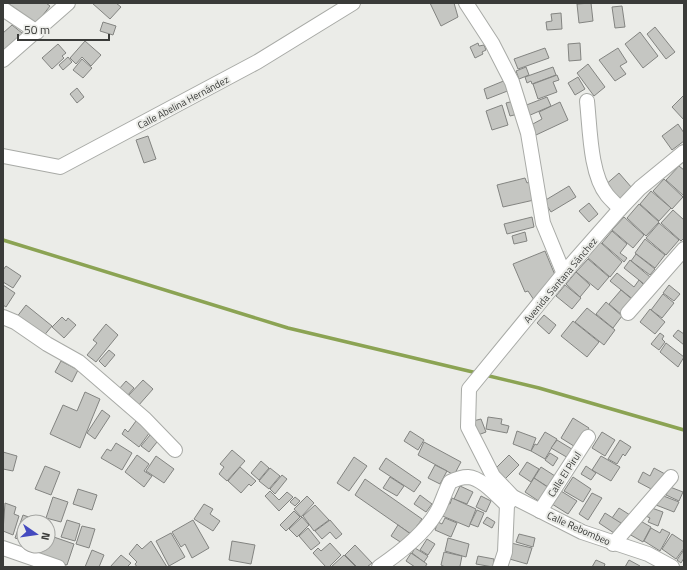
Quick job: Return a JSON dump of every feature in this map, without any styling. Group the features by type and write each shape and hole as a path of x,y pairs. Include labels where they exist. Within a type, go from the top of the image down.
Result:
{"street":[{"path":"3,60 37,32 68,3"},
{"name":"Calle Abelina Hernández","path":"3,156 60,167 257,62 353,3"},
{"path":"466,3 492,43 512,82 528,133 543,224 564,274"},
{"path":"3,9 37,32"},
{"path":"587,101 594,160 600,183 606,195 620,209"},
{"name":"Avenida Santana Sánchez","path":"468,427 470,389 564,274 620,209 640,188 684,152"},
{"path":"628,313 684,249"},
{"path":"3,317 15,322 47,344 80,362 145,419 175,450"},
{"name":"Calle Rebombeo","path":"468,427 493,476 510,501 540,511 582,532 613,544 648,554 672,567"},
{"name":"Calle El Pirul","path":"540,511 588,437"},
{"path":"379,567 396,556 426,526 439,509 450,482 462,477 470,477 510,501 505,552 500,567"},
{"path":"613,544 671,477"},
{"path":"3,548 58,567"}],"building":[{"path":"8,3 46,3 50,6 36,24"},
{"path":"92,3 116,3 121,7 110,19"},
{"path":"430,3 454,3 458,17 441,26"},
{"path":"591,3 593,21 579,23 577,4"},
{"path":"622,6 625,27 615,28 612,7"},
{"path":"561,13 562,29 547,30 546,22 552,21 551,14"},
{"path":"103,22 116,26 113,35 100,31"},
{"path":"12,25 27,37 3,55 3,33"},
{"path":"655,27 675,52 666,59 647,34"},
{"path":"640,32 658,56 643,68 625,44"},
{"path":"85,41 101,55 91,66 82,57 76,64 70,58"},
{"path":"478,43 479,46 484,45 486,50 482,52 483,54 475,58 470,47"},
{"path":"580,43 581,60 569,61 568,44"},
{"path":"58,44 66,53 62,56 64,58 52,69 42,58"},
{"path":"545,48 549,58 518,69 514,59"},
{"path":"618,48 627,62 620,66 626,74 615,81 599,60"},
{"path":"68,57 72,62 63,70 59,65"},
{"path":"82,59 92,68 83,78 73,70"},
{"path":"588,64 605,87 594,96 577,73"},
{"path":"526,67 529,75 519,79 516,71"},
{"path":"553,67 556,75 532,84 531,81 527,83 525,77"},
{"path":"557,75 559,80 553,82 557,92 538,99 533,84"},
{"path":"578,77 585,89 575,95 568,83"},
{"path":"506,80 510,90 487,99 484,89"},
{"path":"77,88 84,97 77,103 70,94"},
{"path":"684,95 684,120 672,107"},
{"path":"547,97 551,106 528,116 524,106"},
{"path":"514,101 518,114 510,116 506,103"},
{"path":"560,102 568,120 536,135 531,125 542,119 539,112"},
{"path":"502,105 508,125 492,130 486,111"},
{"path":"678,124 684,133 684,141 672,150 662,136"},
{"path":"148,136 156,159 144,163 136,140"},
{"path":"679,166 684,170 684,196 666,180"},
{"path":"619,173 632,188 624,195 626,198 620,204 604,186"},
{"path":"525,178 527,183 529,182 534,200 503,207 497,185"},
{"path":"664,179 683,197 672,209 653,191"},
{"path":"569,186 576,197 551,212 544,201"},
{"path":"651,191 671,208 659,221 640,204"},
{"path":"589,203 598,214 589,222 579,211"},
{"path":"639,204 659,222 646,236 627,218"},
{"path":"673,210 684,220 684,238 681,241 661,223"},
{"path":"532,217 534,227 507,234 504,224"},
{"path":"624,217 644,235 633,248 612,230"},
{"path":"659,223 679,240 666,255 646,238"},
{"path":"612,231 627,244 620,253 627,258 624,262 602,243"},
{"path":"525,232 527,241 514,244 512,236"},
{"path":"645,239 665,255 655,268 635,253"},
{"path":"600,242 622,262 610,277 587,257"},
{"path":"545,251 555,275 534,300 528,291 525,292 513,264"},
{"path":"636,254 655,269 650,275 631,261"},
{"path":"588,259 609,277 598,290 576,272"},
{"path":"630,260 650,277 644,284 624,268"},
{"path":"6,266 21,276 13,288 3,282 3,270"},
{"path":"576,272 590,285 580,297 566,284"},
{"path":"617,273 634,287 639,280 644,285 635,301 610,281"},
{"path":"3,285 15,293 6,307 3,305"},
{"path":"565,285 581,298 572,309 556,296"},
{"path":"669,285 680,294 674,301 663,293"},
{"path":"621,290 634,301 622,315 609,304"},
{"path":"663,294 674,303 662,318 651,310"},
{"path":"606,302 622,316 613,328 596,314"},
{"path":"26,305 52,326 42,338 16,318"},
{"path":"587,308 615,330 604,345 575,322"},
{"path":"650,309 665,322 655,334 640,322"},
{"path":"544,315 556,325 549,334 537,323"},
{"path":"62,317 66,321 68,318 76,325 64,338 52,327"},
{"path":"573,321 599,342 587,357 561,336"},
{"path":"106,324 118,335 96,362 87,355 97,343 93,340"},
{"path":"678,330 684,334 684,345 673,336"},
{"path":"660,333 664,336 662,339 665,342 659,350 651,344"},
{"path":"666,343 684,357 678,367 660,352"},
{"path":"109,350 115,355 105,367 99,361"},
{"path":"61,361 78,370 72,382 55,372"},
{"path":"143,380 153,389 138,406 128,396"},
{"path":"126,381 134,388 127,396 119,389"},
{"path":"85,392 100,399 80,448 50,434 63,405 77,411"},
{"path":"102,410 110,416 95,439 87,433"},
{"path":"488,417 502,419 501,424 509,426 507,433 486,429"},
{"path":"573,418 589,428 577,448 561,438"},
{"path":"481,419 486,432 478,435 473,421"},
{"path":"136,421 150,432 139,447 122,434 125,429 128,432"},
{"path":"410,431 424,440 418,450 404,441"},
{"path":"517,431 536,438 531,451 513,444"},
{"path":"545,432 557,439 545,459 531,451 535,444 537,445"},
{"path":"602,432 615,440 605,456 592,448"},
{"path":"150,435 157,442 149,452 141,446"},
{"path":"557,440 575,451 570,459 551,448"},
{"path":"620,440 631,447 625,456 623,454 617,464 608,459"},
{"path":"424,442 461,462 454,475 418,455"},
{"path":"116,443 132,453 122,470 101,458 107,449 111,451"},
{"path":"232,450 245,461 227,481 219,474 224,467 220,464"},
{"path":"3,452 17,456 13,471 3,469"},
{"path":"550,453 558,458 553,466 545,460"},
{"path":"137,455 149,464 144,471 152,476 144,487 125,472"},
{"path":"509,455 519,465 505,479 495,469"},
{"path":"156,456 174,469 164,483 146,471"},
{"path":"601,456 620,467 611,481 592,470"},
{"path":"354,457 367,466 349,491 337,483"},
{"path":"386,458 421,482 414,492 379,469"},
{"path":"261,461 269,468 259,480 251,473"},
{"path":"527,462 539,469 531,482 519,474"},
{"path":"435,465 447,471 440,484 428,478"},
{"path":"45,466 60,472 51,495 35,489"},
{"path":"586,466 596,473 591,480 581,474"},
{"path":"240,467 256,481 251,486 249,484 241,493 228,481"},
{"path":"541,467 555,476 548,487 534,478"},
{"path":"270,468 280,476 269,489 259,481"},
{"path":"654,468 665,474 655,491 638,482 643,472 650,476"},
{"path":"282,475 287,479 275,494 270,489"},
{"path":"390,477 404,486 397,496 383,488"},
{"path":"573,477 591,489 583,502 564,491"},
{"path":"534,478 549,488 540,502 525,492"},
{"path":"365,479 422,519 411,534 355,495"},
{"path":"460,486 473,492 467,504 454,499"},
{"path":"670,487 683,492 679,501 666,495"},
{"path":"78,489 97,495 92,510 73,504"},
{"path":"270,491 279,500 287,492 293,497 279,511 265,496"},
{"path":"561,491 577,501 568,514 552,504"},
{"path":"592,493 602,498 588,520 579,514"},
{"path":"420,495 432,504 426,512 414,504"},
{"path":"661,495 679,502 674,512 656,505"},
{"path":"307,496 314,503 301,517 294,509"},
{"path":"481,496 491,501 486,512 476,507"},
{"path":"53,497 68,502 61,522 56,521 56,514 47,514"},
{"path":"295,497 300,501 295,506 290,502"},
{"path":"452,498 476,509 469,527 440,515 445,502 450,504"},
{"path":"5,503 16,507 14,514 16,515 16,526 13,535 3,531"},
{"path":"204,504 213,509 210,514 220,521 213,531 194,519"},
{"path":"315,505 329,520 314,531 303,516"},
{"path":"649,507 663,512 658,526 648,522 650,518 646,516"},
{"path":"619,508 630,515 623,525 612,518"},
{"path":"477,510 484,513 478,527 470,524"},
{"path":"294,511 300,517 286,531 280,525"},
{"path":"605,513 621,523 614,533 599,523"},
{"path":"302,517 309,525 297,537 289,529"},
{"path":"487,517 495,522 492,528 483,523"},
{"path":"445,518 457,523 451,537 435,530 438,522 442,524"},
{"path":"637,519 651,527 643,542 629,534"},
{"path":"67,520 80,524 75,541 61,537"},
{"path":"193,520 209,548 192,558 185,544 181,547 172,532"},
{"path":"330,520 342,534 336,539 330,532 322,539 315,531"},
{"path":"398,525 412,535 405,545 391,536"},
{"path":"82,526 95,529 89,548 76,544"},
{"path":"308,528 320,543 311,550 299,536"},
{"path":"651,528 660,533 662,529 670,533 660,551 644,541"},
{"path":"171,533 185,557 169,566 156,541"},
{"path":"519,534 535,538 533,547 516,542"},
{"path":"672,534 684,542 684,548 676,559 662,549"},
{"path":"56,538 74,544 67,565 34,554 56,554"},
{"path":"448,538 469,544 466,557 445,551"},
{"path":"427,539 435,544 428,555 420,550"},
{"path":"151,541 167,567 137,567 135,564 137,562 129,554 137,544 142,549"},
{"path":"232,541 255,545 251,564 229,560"},
{"path":"330,543 341,555 329,567 326,567 313,553 318,548 321,551"},
{"path":"511,543 532,548 527,564 506,558"},
{"path":"355,545 372,563 367,567 357,567 345,555"},
{"path":"415,548 428,556 424,562 412,553"},
{"path":"92,550 104,555 99,567 85,567"},
{"path":"683,551 684,558 681,563 677,560"},
{"path":"444,552 462,556 461,567 445,567 441,565"},
{"path":"411,553 427,564 425,567 415,567 406,561"},
{"path":"121,555 131,563 127,567 110,567"},
{"path":"344,555 356,567 331,567"},
{"path":"478,556 494,559 493,567 476,564"},
{"path":"596,560 605,564 604,567 592,567"},
{"path":"629,560 640,566 640,567 625,567"}],"waterway":[{"path":"3,240 288,328 477,373"},
{"path":"485,375 539,388 684,430"}]}
